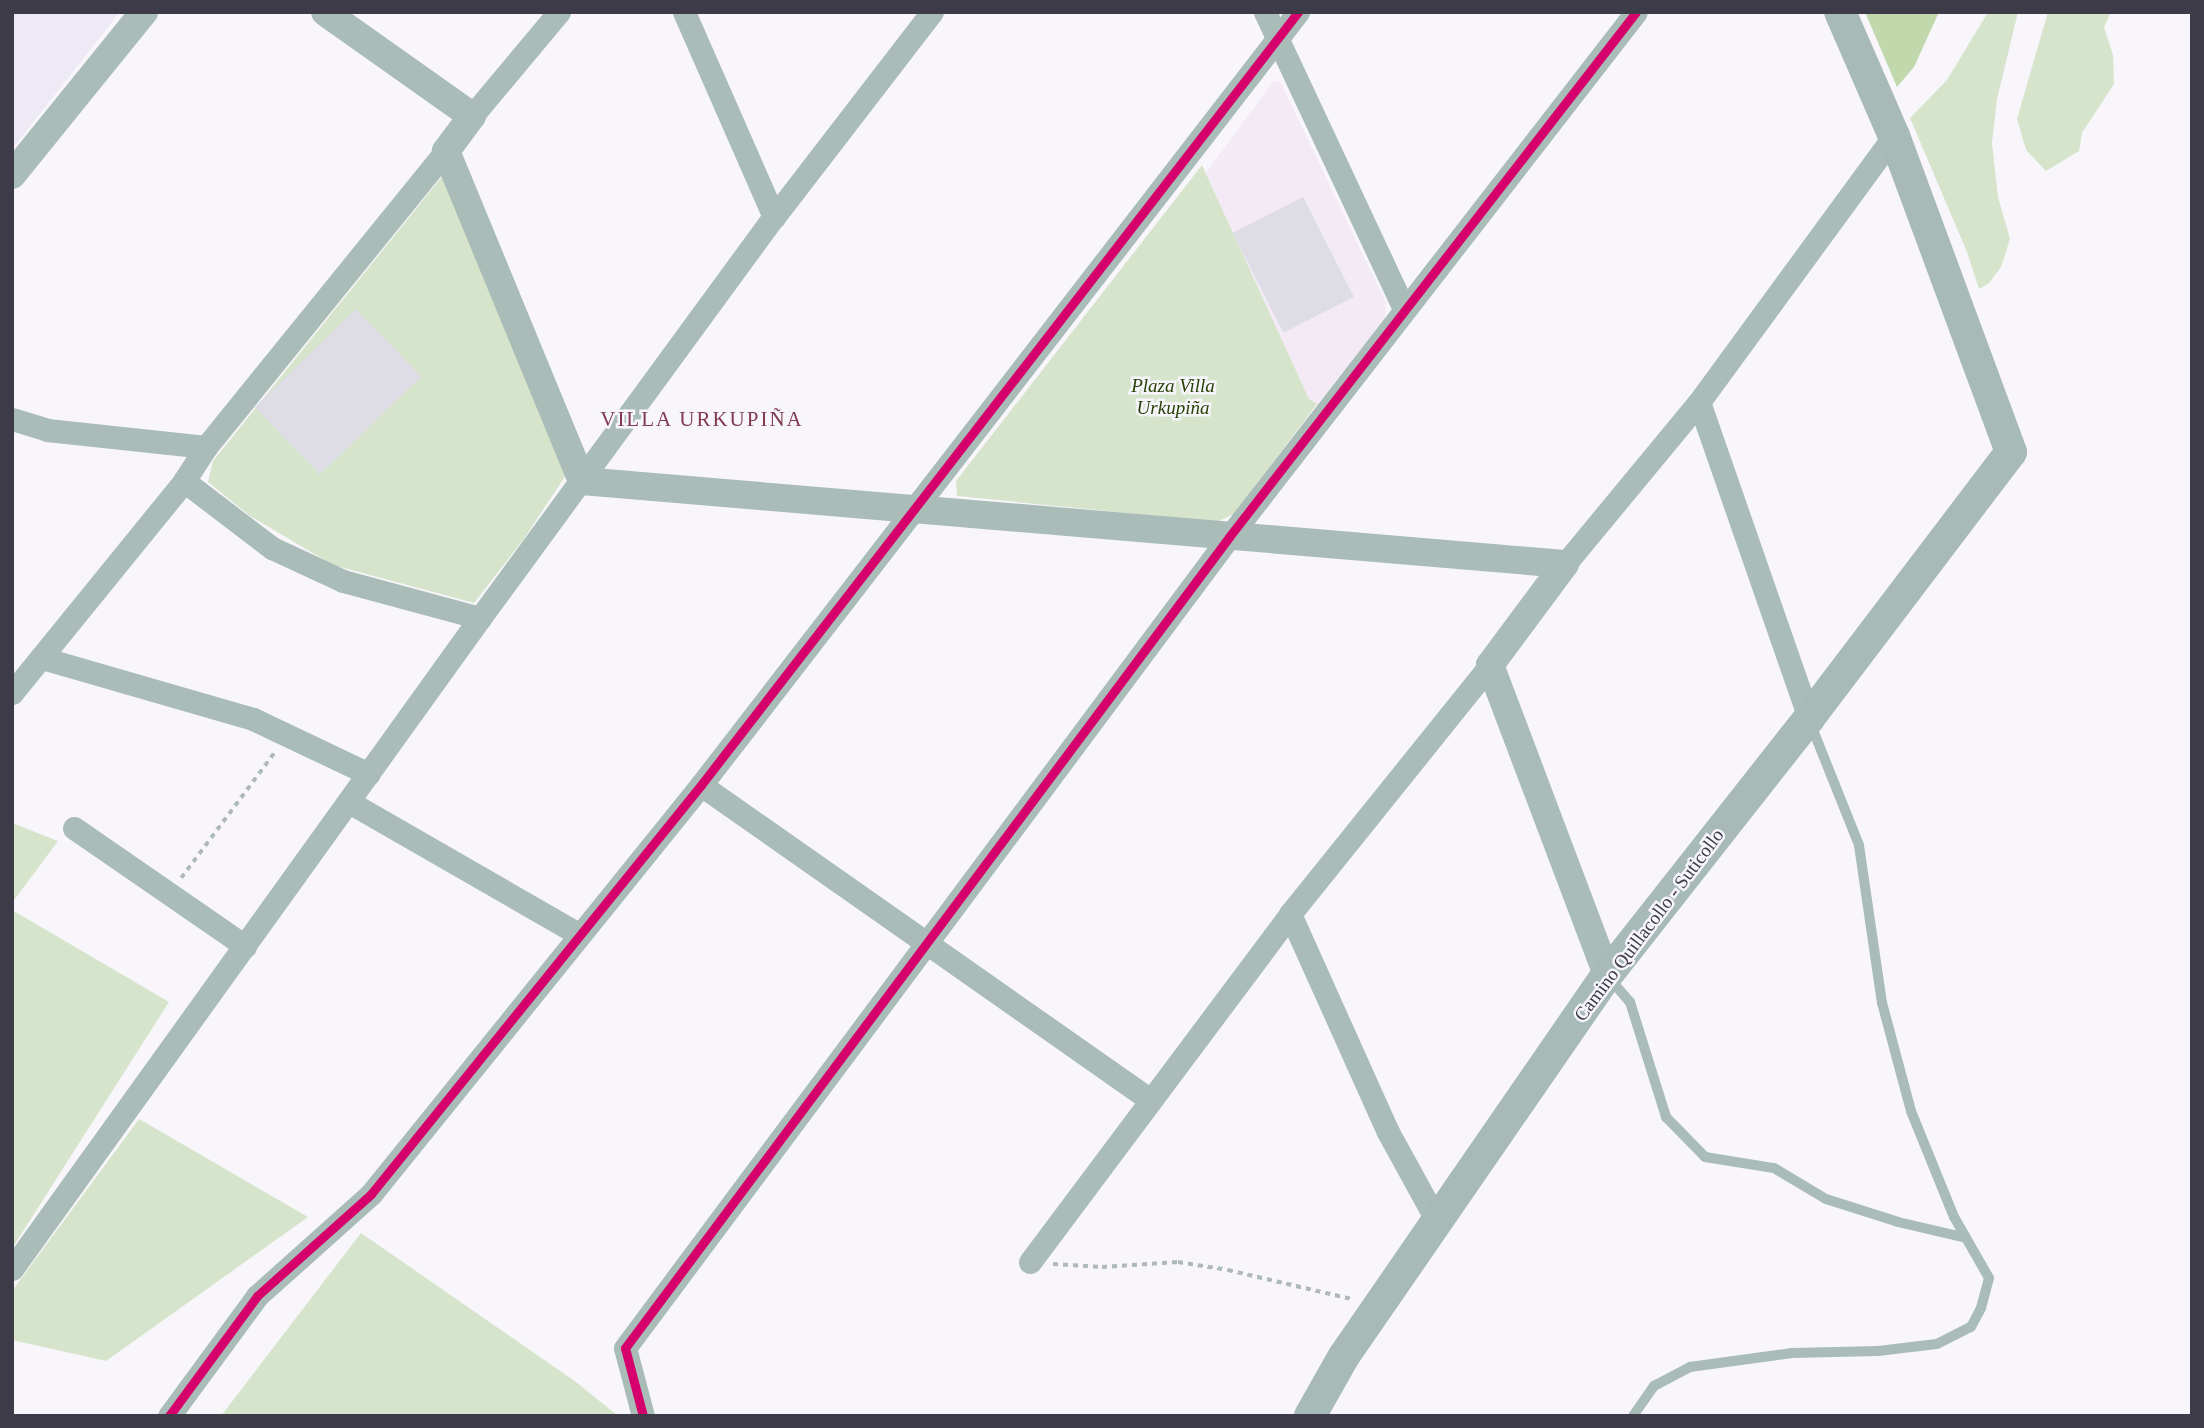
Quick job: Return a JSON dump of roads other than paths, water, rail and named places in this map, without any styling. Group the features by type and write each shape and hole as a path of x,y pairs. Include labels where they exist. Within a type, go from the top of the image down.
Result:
{"main road":[{"path":"1840,12 1894,136"},
{"name":"Camino Quillacollo - Suticollo","path":"1310,1416 1344,1356 1607,975 1809,719 2011,452 1894,136"}],"street":[{"path":"12,175 145,12"},
{"path":"325,12 472,116"},
{"path":"12,693 184,481 205,447 559,12"},
{"path":"684,12 774,217"},
{"path":"12,1269 480,618 774,217 932,12"},
{"path":"1265,12 1404,309"},
{"path":"169,1416 257,1296 371,1194 701,785 912,507 1298,12"},
{"path":"643,1416 625,1348 1229,537 1636,12"},
{"path":"1030,1262 1149,1099 1290,914 1490,665 1565,564 1699,402 1894,136"},
{"path":"446,151 582,481"},
{"path":"1699,402 1809,719"},
{"path":"12,419 47,430 205,447"},
{"path":"184,481 272,548 343,581 480,618"},
{"path":"582,481 1565,564"},
{"path":"42,658 253,719 369,774"},
{"path":"1490,665 1607,975"},
{"path":"701,785 1149,1099"},
{"path":"349,802 579,934"},
{"path":"74,828 245,946"},
{"path":"1290,914 1388,1132 1438,1223"}],"lane":[{"path":"1633,1416 1654,1386 1690,1367 1792,1353 1878,1351 1937,1343 1971,1327 1981,1308 1989,1278 1966,1238 1911,1111 1882,1003 1859,845 1809,719"},
{"path":"1607,975 1630,1002 1666,1117 1705,1157 1774,1168 1826,1199 1898,1222 1966,1238"}],"district":[{"name":"VILLA URKUPIÑA","path":"702,419"}],"park label":[{"name":"Plaza Villa Urkupiña","path":"1173,397"}]}
